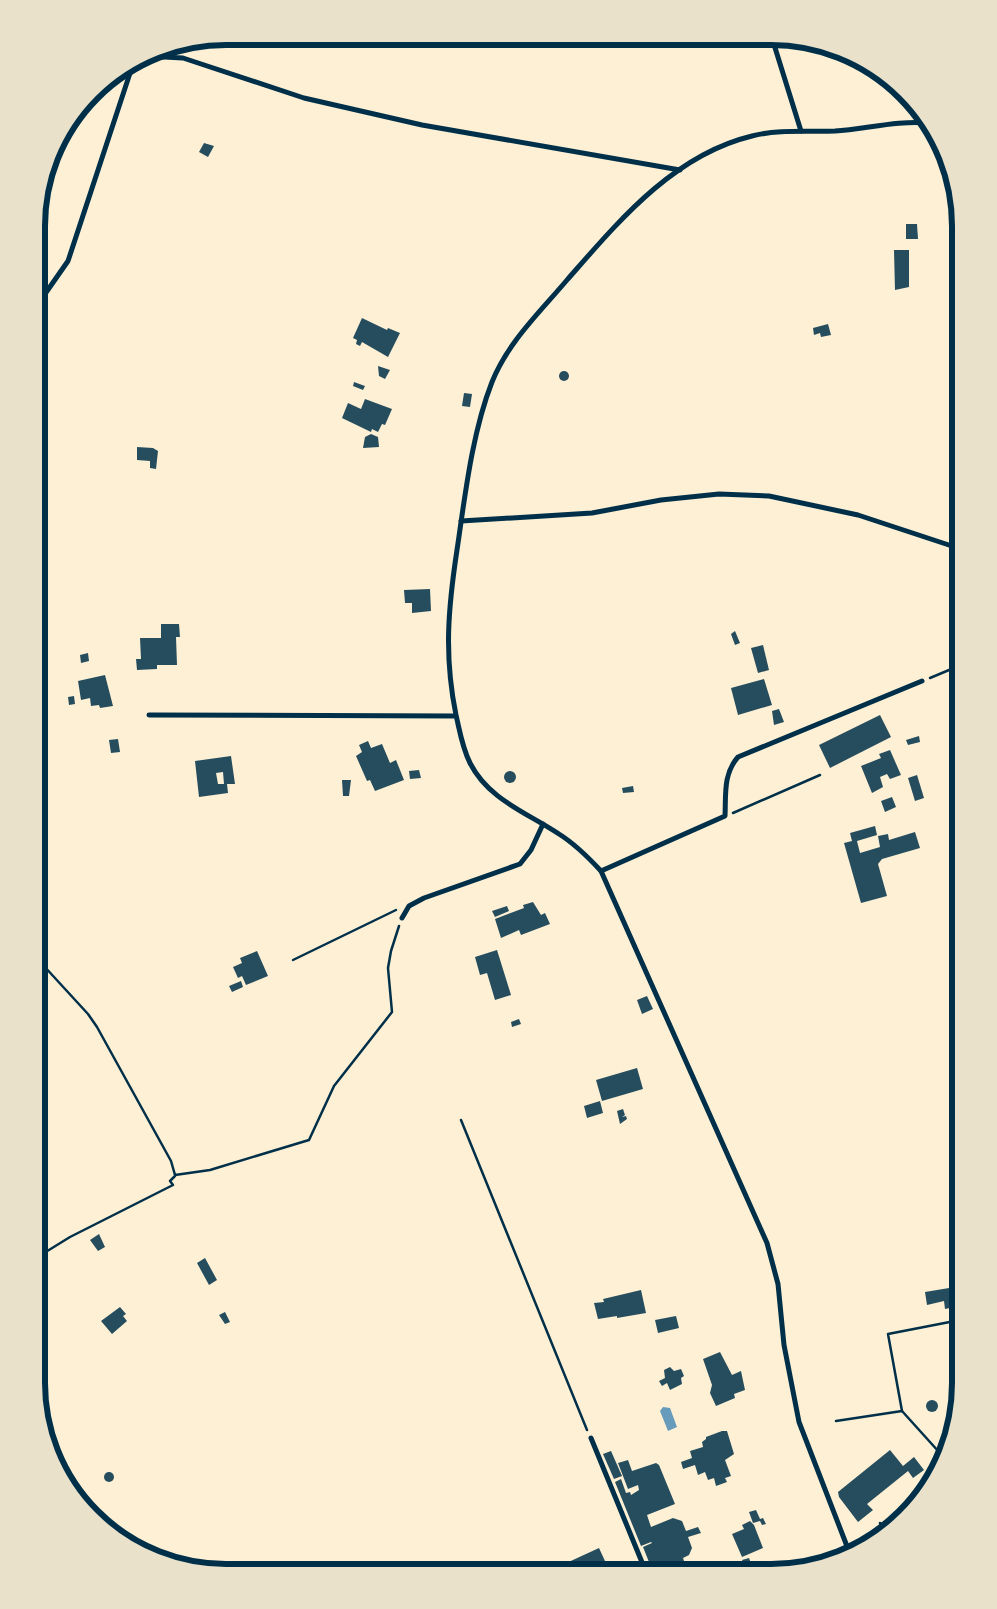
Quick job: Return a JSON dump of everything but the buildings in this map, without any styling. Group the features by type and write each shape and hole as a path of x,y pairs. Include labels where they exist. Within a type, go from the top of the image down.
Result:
{"street":[{"path":"774,45 801,131"},
{"path":"163,57 183,58 304,98 422,125 680,170"},
{"path":"45,294 68,261 130,73"},
{"path":"847,1547 798,1422 784,1345 778,1284 767,1243 601,871 577,846 500,799 481,780 470,764 461,741 447,652 450,602 462,521 478,431 492,384 501,363 525,329 618,221 655,187 680,170 730,143 753,136 919,123"},
{"path":"462,521 592,512 661,500 719,494 769,496 858,515 952,546"},
{"path":"601,871 725,816 727,777 731,766 738,757 922,681"},
{"path":"148,714 456,716"},
{"path":"402,918 409,906 520,864 531,850 543,824"},
{"path":"591,1438 643,1564"}],"path":[{"path":"922,681 952,669"},
{"path":"725,816 820,775"},
{"path":"293,960 390,912 409,906"},
{"path":"45,1252 70,1237 173,1185 170,1181 175,1175 210,1170 310,1140 334,1086 392,1012 388,960 402,918"},
{"path":"45,967 88,1014 97,1027 171,1161 175,1175"},
{"path":"461,1120 591,1438"},
{"path":"938,1452 902,1411 888,1334 952,1322"},
{"path":"836,1421 902,1411"}],"water":[{"path":"663,1407 670,1408 677,1427 668,1431 660,1411"}]}
